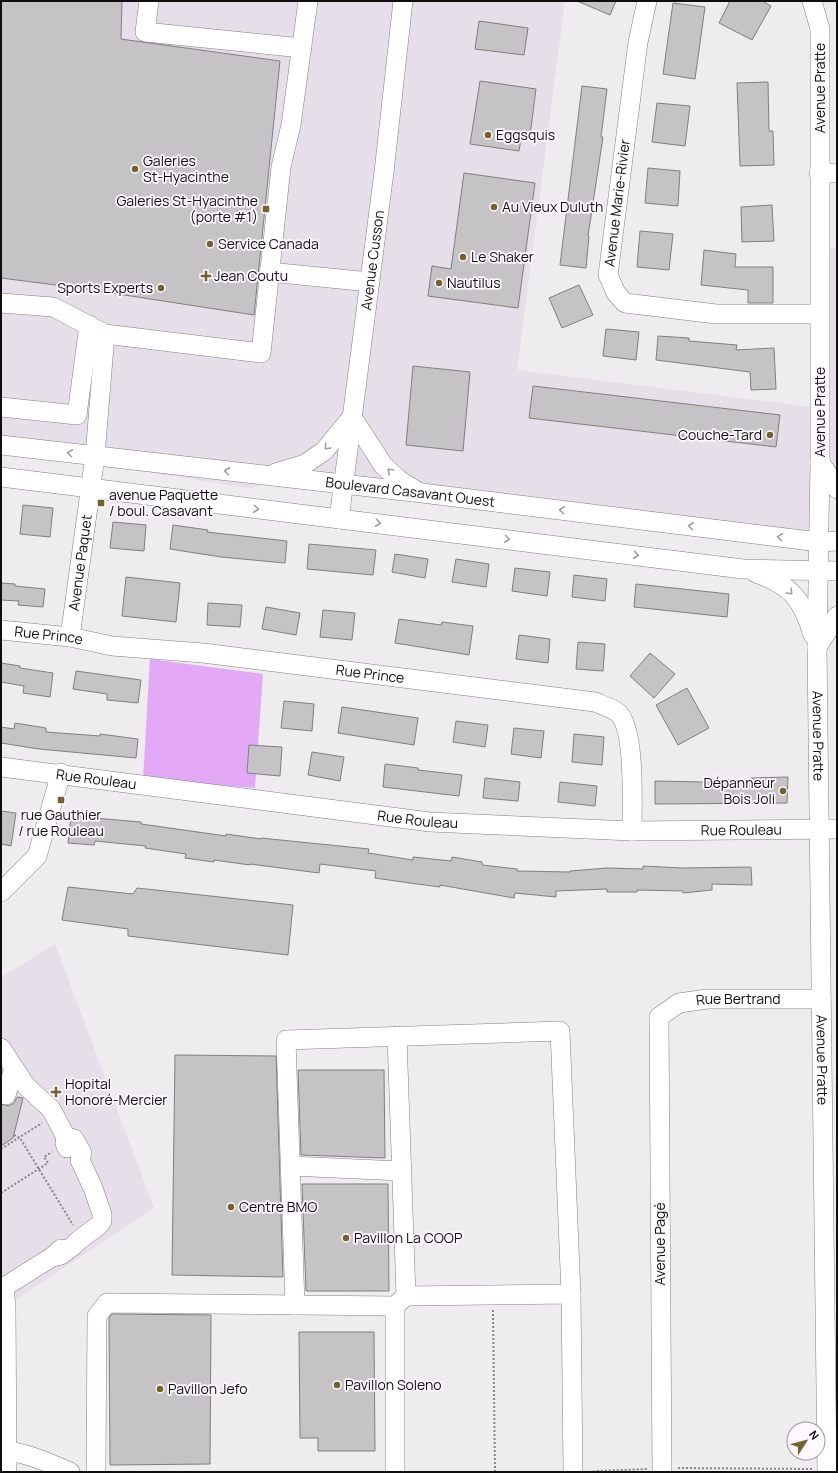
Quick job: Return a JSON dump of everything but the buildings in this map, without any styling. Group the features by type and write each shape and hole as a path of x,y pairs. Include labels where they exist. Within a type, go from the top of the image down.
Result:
{"street":[{"path":"148,1 145,32 302,48"},
{"path":"1,303 53,308 106,334 261,353 281,167 291,125 308,1"},
{"name":"Avenue Cusson","path":"339,519 384,172 402,1"},
{"name":"Avenue Marie-Rivier","path":"647,1 638,42 608,275 616,293 626,302 716,314 819,314"},
{"name":"Avenue Pratte","path":"812,1 820,29 828,173 819,314 820,462 828,542 818,571 817,647 828,830 822,999 827,1466"},
{"path":"269,272 370,282"},
{"path":"1,407 77,415 89,325"},
{"name":"Avenue Paquet","path":"70,637 96,456 106,334"},
{"path":"266,475 305,464 324,451 352,417 383,465 399,480 422,493"},
{"name":"Boulevard Casavant Ouest","path":"1,445 422,493 828,542"},
{"path":"820,462 837,489"},
{"path":"1,478 743,568 837,571"},
{"path":"743,568 772,578 788,589 800,603 809,620 817,647"},
{"path":"817,647 837,616"},
{"name":"Rue Prince","path":"1,630 70,637 112,646 203,653 595,702 618,713 625,724 631,751 632,831"},
{"name":"Rue Rouleau","path":"1,767 61,773 430,822 632,831 828,830"},
{"path":"1,892 37,856 61,773"},
{"name":"Rue Bertrand","path":"659,1017 679,1003 707,999 822,999"},
{"name":"Avenue Pagé","path":"659,1017 662,1470"},
{"path":"295,1305 286,1040 560,1031 571,1294 573,1472"},
{"path":"395,1472 402,1171 398,1036"},
{"path":"1,1048 26,1086 32,1093 45,1102 54,1115 66,1140 74,1139 82,1153 80,1160 93,1188 102,1214 102,1220 98,1226 78,1235 4,1294 4,1451 7,1472"},
{"path":"6,1094 14,1068"},
{"path":"290,1166 402,1171"},
{"path":"96,1472 97,1316 107,1304 295,1305 571,1294"},
{"path":"4,1451 38,1458 70,1472"}],"path":[{"path":"1,1149 54,1115"},
{"path":"14,1135 20,1138 78,1235"},
{"path":"1,1193 48,1163 44,1157 66,1140"},
{"path":"492,1303 495,1472"},
{"path":"593,1472 827,1466"}],"shaded area":[{"path":"1,1 565,1 517,370 811,407 810,534 277,471 252,489 1,448"},
{"path":"824,248 837,248 837,479 824,458"},
{"path":"150,659 263,674 255,788 143,779"},
{"name":"Hopital Honoré-Mercier","path":"55,944 154,1208 6,1306 1,1306 1,977"}],"place":[{"name":"Eggsquis","path":"488,135"},
{"name":"Galeries St-Hyacinthe","path":"135,169"},
{"name":"Au Vieux Duluth","path":"494,207"},
{"name":"Galeries St-Hyacinthe (porte #1)","path":"266,209"},
{"name":"Service Canada","path":"210,244"},
{"name":"Le Shaker","path":"463,257"},
{"name":"Jean Coutu","path":"206,276"},
{"name":"Nautilus","path":"439,283"},
{"name":"Sports Experts","path":"161,288"},
{"name":"Couche-Tard","path":"770,435"},
{"name":"avenue Paquette / boul. Casavant","path":"101,503"},
{"name":"Dépanneur Bois Joli","path":"783,791"},
{"name":"rue Gauthier / rue Rouleau","path":"61,800"},
{"name":"Hopital Honoré-Mercier","path":"56,1092"},
{"name":"Centre BMO","path":"231,1207"},
{"name":"Pavillon La COOP","path":"346,1238"},
{"name":"Pavillon Soleno","path":"337,1385"},
{"name":"Pavillon Jefo","path":"160,1389"}]}
